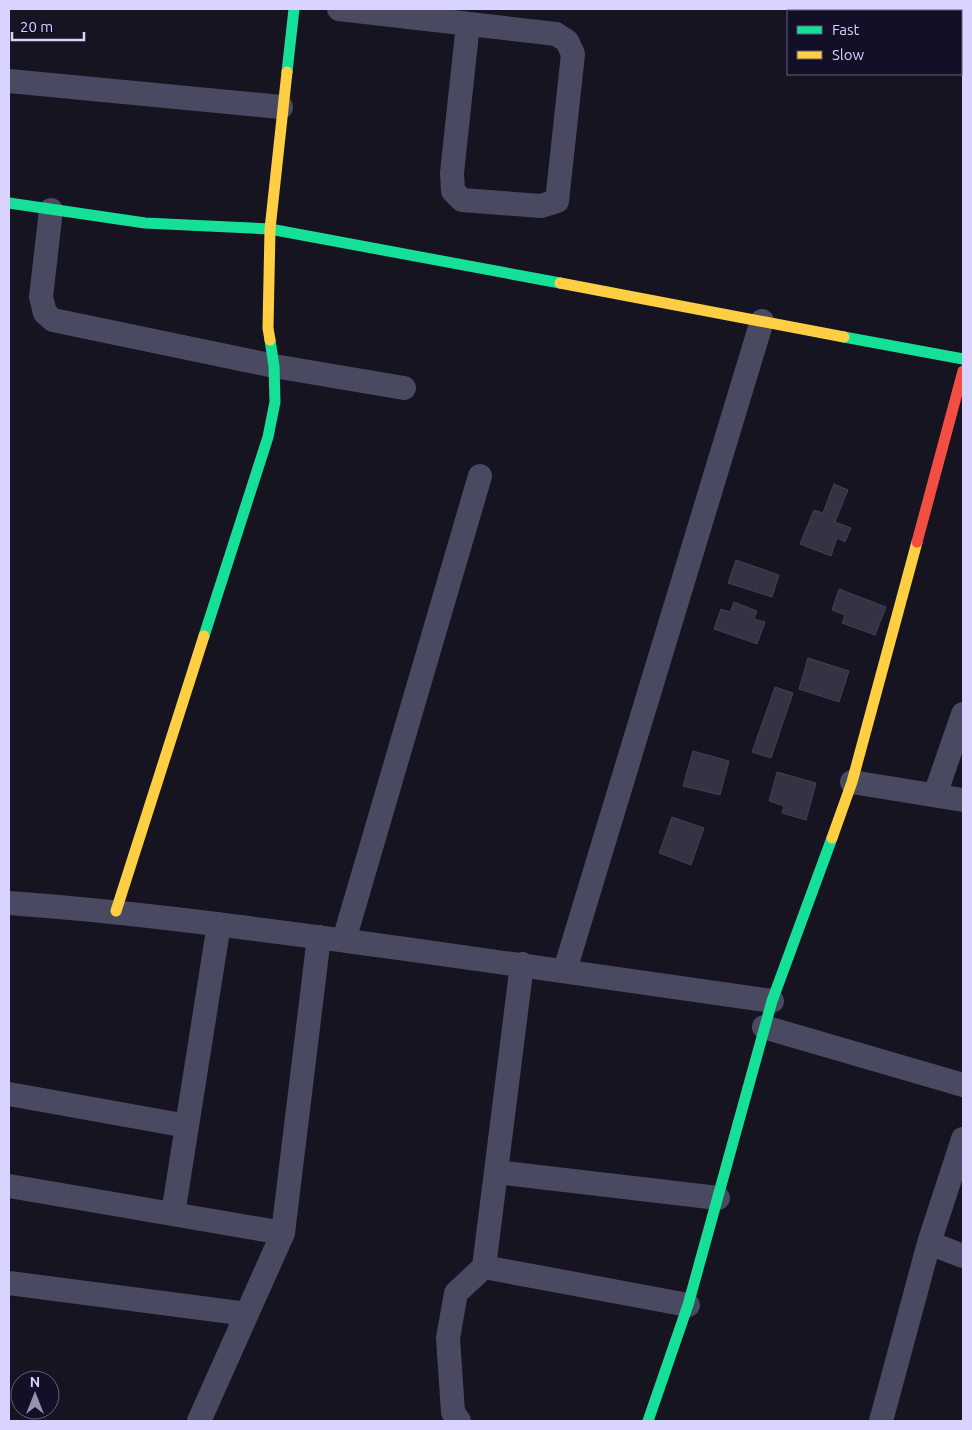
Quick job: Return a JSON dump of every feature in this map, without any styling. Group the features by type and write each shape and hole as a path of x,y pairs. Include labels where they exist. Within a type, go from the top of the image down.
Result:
{"street":[{"path":"116,911 268,436 275,402 274,366 268,328 270,229 281,108 294,9"},
{"path":"339,9 556,34 567,41 573,54 557,201 541,206 462,200 453,191 452,173 468,24"},
{"path":"9,80 281,108"},
{"path":"9,202 145,223 270,229 963,359"},
{"path":"51,210 42,297 45,313 53,320 274,366 404,388"},
{"path":"565,970 762,321"},
{"path":"648,1421 688,1305 772,1001 852,782 963,371"},
{"path":"344,940 480,476"},
{"path":"936,796 963,714"},
{"path":"852,782 963,800"},
{"path":"9,903 116,911 344,940 772,1001"},
{"path":"173,1214 219,924"},
{"path":"199,1421 283,1233 319,937"},
{"path":"459,1421 453,1412 448,1338 456,1292 484,1267 522,964"},
{"path":"764,1028 963,1085"},
{"path":"9,1094 187,1126"},
{"path":"881,1421 929,1243 963,1140"},
{"path":"496,1172 718,1198"},
{"path":"9,1186 283,1233"},
{"path":"929,1243 963,1256"},
{"path":"484,1267 688,1305"},
{"path":"9,1283 246,1314"}],"building":[{"path":"834,484 848,490 835,522 851,528 845,542 837,538 831,556 800,544 814,510 823,513"},
{"path":"736,560 779,575 772,597 728,583"},
{"path":"839,589 886,607 875,635 842,623 845,615 832,610"},
{"path":"734,602 757,611 754,619 765,622 757,644 714,629 721,609 730,612"},
{"path":"808,658 849,671 839,702 799,689"},
{"path":"775,687 793,693 771,758 752,752"},
{"path":"693,751 729,761 720,795 683,786"},
{"path":"777,772 816,783 806,820 782,813 784,806 769,801"},
{"path":"672,817 704,828 691,865 659,853"}],"traffic: fast":[{"path":"287,72 294,9"},
{"path":"9,203 145,223 270,229 560,283"},
{"path":"844,337 963,359"},
{"path":"204,636 268,437 275,402 274,366 270,340"},
{"path":"648,1421 688,1305 772,1001 832,838"}],"traffic: slow":[{"path":"270,340 268,328 270,229 287,72"},
{"path":"560,283 844,337"},
{"path":"832,838 852,782 917,542"},
{"path":"116,911 204,636"}],"traffic: jam":[{"path":"917,542 963,371"}]}
